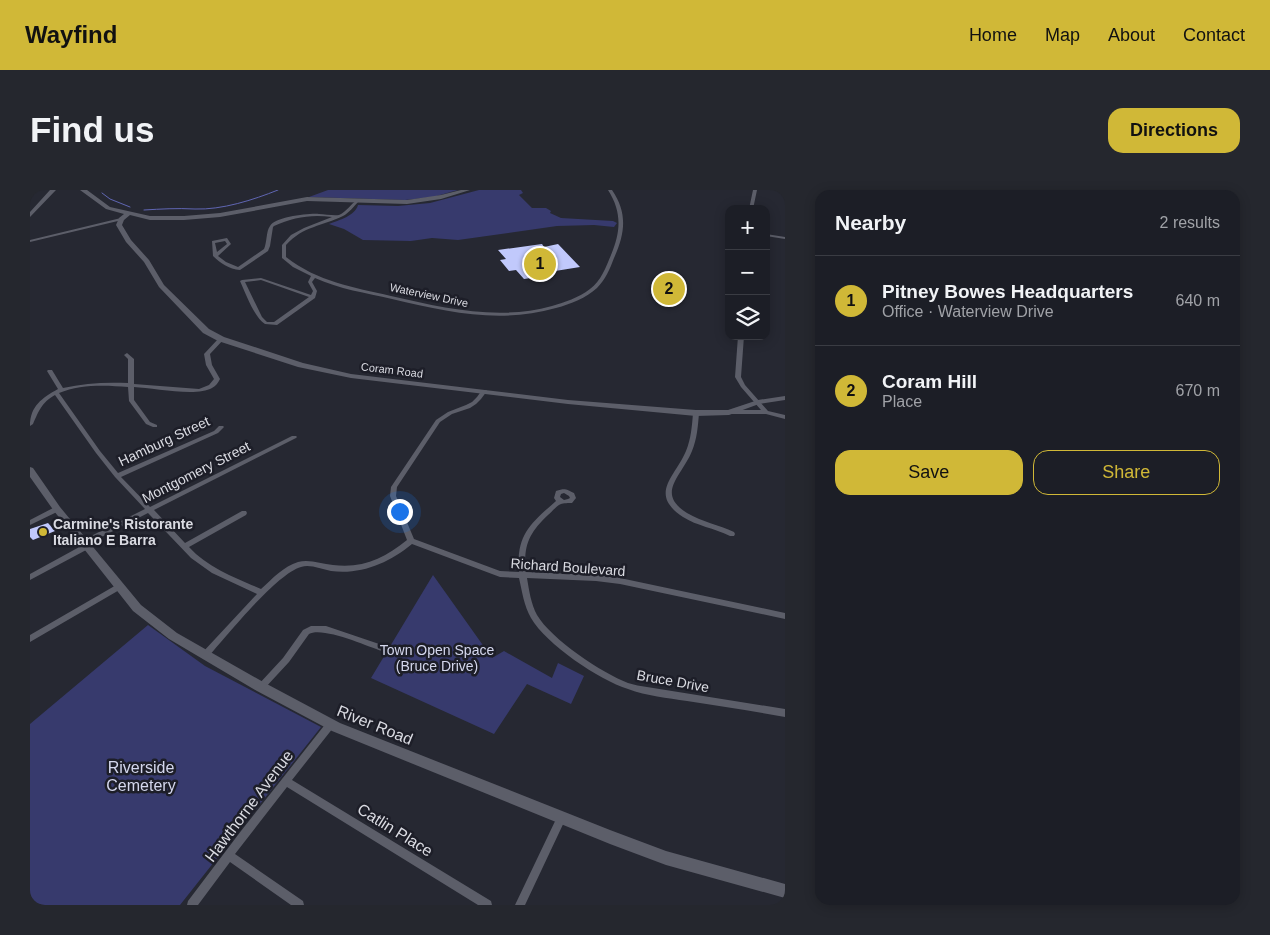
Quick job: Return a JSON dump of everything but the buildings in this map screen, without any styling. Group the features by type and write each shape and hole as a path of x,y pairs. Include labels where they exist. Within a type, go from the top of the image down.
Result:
{"main road":[{"path":"30,214 53,190"},
{"path":"83,190 108,208 125,217 150,218 220,215 300,200 418,201 467,190"},
{"name":"Coram Road","path":"125,217 119,222 120,228 128,241 147,261 160,286 200,326 221,339 301,365 342,375 568,402 696,413 729,412 758,402 785,398"},
{"name":"River Road","path":"30,470 84,545 137,608 172,636 261,687 330,725 561,818 666,858 785,891"}],"street":[{"name":"Waterview Drive","path":"356,201 344,214 337,218 298,232 284,246 284,257 294,267 313,277 445,310 468,314 503,316 533,313 554,308 574,300 594,288 610,260 621,232 622,223 617,202 610,190"},
{"path":"752,205 755,190"},
{"path":"238,269 266,250 270,227 273,225 295,216 324,214 337,218"},
{"path":"30,241 125,217"},
{"path":"770,236 785,238"},
{"path":"215,256 224,263 238,269 245,280"},
{"path":"245,280 242,281 260,317 265,323 275,324 313,297 315,291 310,282 313,277"},
{"path":"245,280 260,279 313,297"},
{"path":"30,424 41,403 59,392 96,384 196,391 209,388 215,384 217,379 208,365 207,354 221,339"},
{"path":"741,340 738,377 743,386 766,412"},
{"path":"127,355 131,359 131,400 148,423 155,426"},
{"path":"50,371 59,392 98,452 148,510 209,568 262,594"},
{"path":"205,655 284,572 298,565 309,564 341,569 370,566 388,559 411,541 393,496 394,487 438,421 446,415 473,404 484,391"},
{"path":"729,412 766,412 785,417"},
{"path":"696,413 690,450 680,469 668,484 667,495 673,506 683,515 732,534"},
{"name":"Hamburg Street","path":"117,476 216,432 221,427"},
{"name":"Montgomery Street","path":"30,577 148,510 294,437"},
{"name":"Bruce Drive","path":"560,501 534,526 526,536 523,546 522,575 528,601 535,617 548,632 569,651 625,685 647,691 785,712"},
{"path":"30,524 57,509"},
{"path":"184,546 244,513"},
{"name":"Richard Boulevard","path":"411,541 500,574 596,578 620,581 785,616"},
{"path":"30,639 118,587"},
{"path":"261,687 286,660 306,632 311,629 326,629 382,648"},
{"name":"Hawthorne Avenue","path":"192,905 230,856 244,834 330,725"},
{"name":"Catlin Place","path":"286,781 487,905"},
{"path":"520,905 561,818"},
{"path":"230,856 299,905"}],"green space":[{"path":"328,190 458,190 433,197 405,200 309,197"},
{"path":"479,190 521,190 523,193 519,195 532,208 546,208 551,211 550,213 561,218 613,221 617,223 614,227 594,225 557,226 458,240 432,238 411,241 363,240 344,229 329,224 350,215 358,205 398,206 430,203"},
{"name":"Town Open Space (Bruce Drive)","path":"433,575 492,658 504,651 552,678 558,663 584,676 571,704 527,684 494,734 371,678"},
{"name":"Riverside Cemetery","path":"148,625 205,666 321,727 180,905 30,905 30,724"}],"waterway":[{"path":"144,210 216,208 248,201 278,190"},
{"path":"102,193 110,199 130,207"}],"place":[{"name":"Pitney Bowes Headquarters","path":"540,264"},
{"name":"Coram Hill","path":"669,289"},
{"name":"Carmine's Ristorante Italiano E Barra","path":"43,532"}]}
